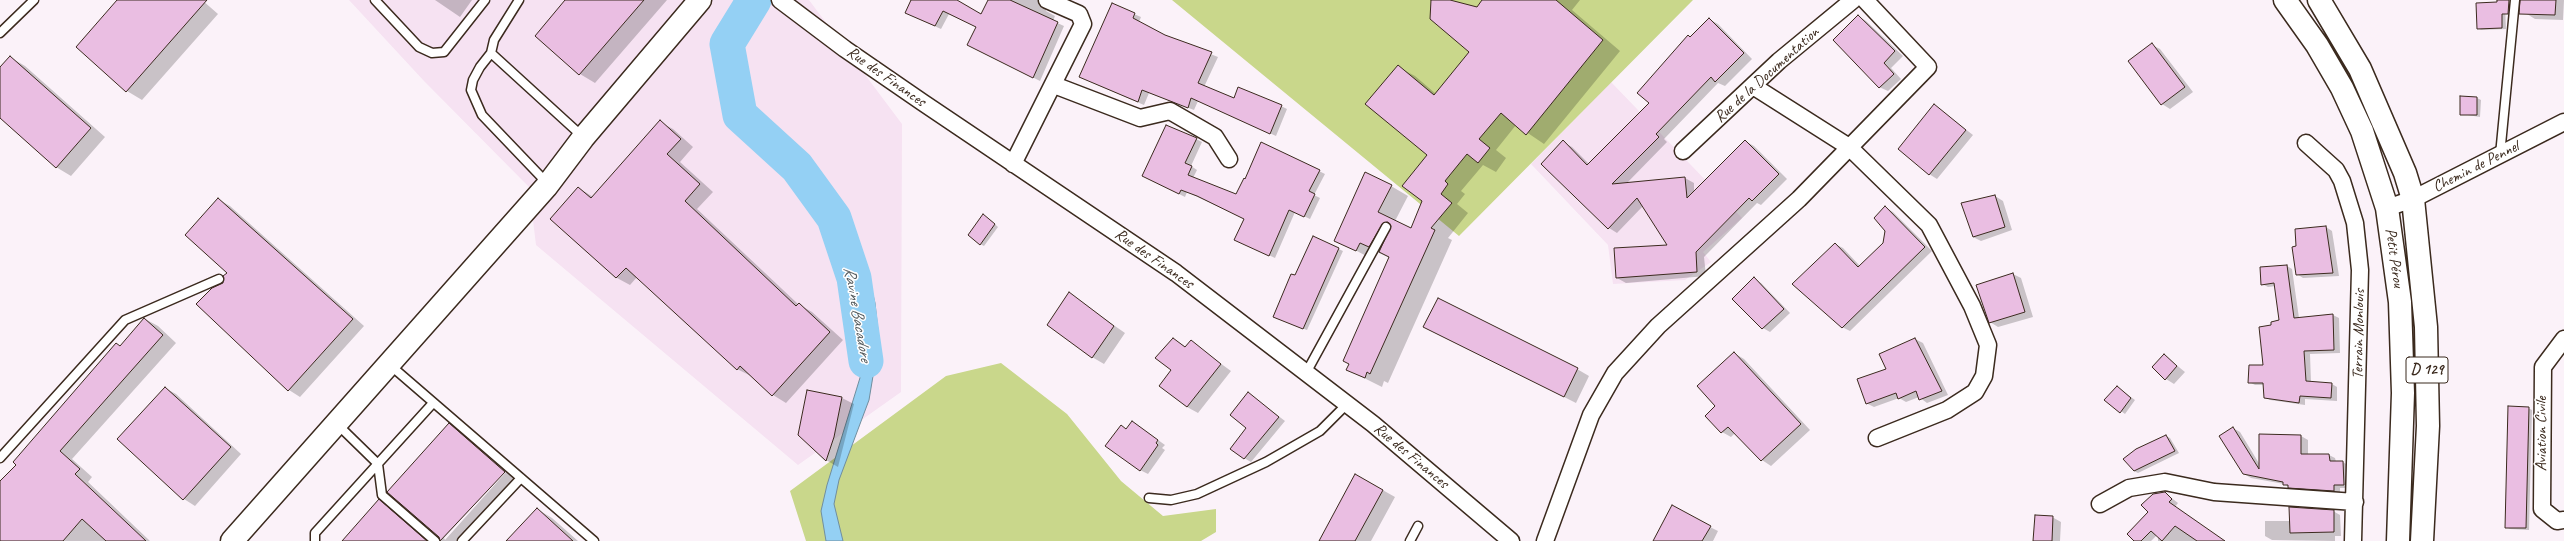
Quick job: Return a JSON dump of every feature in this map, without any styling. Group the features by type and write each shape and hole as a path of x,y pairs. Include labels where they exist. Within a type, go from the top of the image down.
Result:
{"main road":[{"path":"232,541 548,184 583,138 700,0"},
{"name":"Petit Pérou","path":"2285,0 2318,45 2342,88 2362,131 2387,208 2400,302 2402,363 2398,541"},
{"name":"Petit Pérou","path":"2319,0 2360,68 2405,173 2413,199 2426,327 2428,426 2422,541"}],"street":[{"name":"Rue des Finances","path":"780,0 845,49 1176,273 1347,404 1511,541"},
{"path":"1013,164 1054,85 1084,21 1079,14 1047,0"},
{"name":"Rue de la Documentation","path":"1683,152 1752,86 1853,0"},
{"path":"1545,541 1591,415 1602,393 1615,373 1658,326 1799,199 1928,67 1865,0"},
{"path":"1054,85 1140,118 1170,111 1215,137 1229,159"},
{"path":"1752,86 1849,147 1929,225 1972,306 1988,345 1984,376 1975,392 1947,410 1877,438"},
{"name":"Chemin de Pennel","path":"2387,208 2413,199 2564,122"},
{"name":"Terrain Monlouis","path":"2306,143 2336,170 2342,181 2355,223 2360,270 2356,502 2353,541"},
{"name":"Aviation Civile","path":"2564,339 2543,367 2542,509 2557,521 2564,520"},
{"path":"2100,504 2130,488 2165,482 2214,492 2356,502"}],"lane":[{"path":"0,33 34,0"},
{"path":"375,0 419,47 432,53 444,52 485,0"},
{"path":"519,0 494,40 491,53 473,80 471,90 474,102 482,115 548,184"},
{"path":"2500,155 2515,0"},
{"path":"491,53 583,138"},
{"path":"1306,373 1386,227"},
{"path":"0,458 125,320 219,279"},
{"path":"389,364 594,541"},
{"path":"315,541 315,533 433,403"},
{"path":"1150,498 1171,500 1197,494 1252,468 1320,431 1347,404"},
{"path":"336,423 378,464 382,494 435,541"},
{"path":"462,541 520,478"},
{"path":"1410,541 1418,526"}],"shaded area":[{"path":"349,0 809,0 902,124 901,392 798,465 536,245 529,187 424,81"},
{"path":"1611,82 1742,218 1703,252 1711,262 1685,280 1613,284 1608,245 1531,164"}],"green space":[{"path":"1172,0 1693,0 1459,236"},
{"path":"1001,363 1067,414 1121,481 1163,516 1216,509 1216,532 1201,541 806,541 790,491 946,376"}],"water":[{"path":"823,191 847,225 865,262 875,303 879,340 869,400 839,480 834,504 843,541 826,541 821,511 827,485 863,368 854,278 828,215 813,201"}],"building":[{"path":"117,0 207,0 126,92 76,47"},
{"path":"565,0 644,0 579,75 535,36"},
{"path":"911,0 957,0 981,14 988,0 1010,0 1058,22 1033,78 967,45 976,27 943,11 935,26 905,13"},
{"path":"1431,0 1450,0 1477,7 1482,0 1556,0 1603,40 1526,135 1501,113 1479,139 1490,148 1478,163 1467,154 1445,181 1448,184 1441,194 1452,203 1431,228 1435,230 1370,374 1367,372 1365,378 1346,370 1349,364 1343,361 1389,257 1379,252 1391,226 1388,222 1383,223 1369,247 1360,243 1356,251 1334,241 1365,172 1392,185 1378,212 1411,228 1422,201 1402,186 1427,155 1365,104 1398,65 1434,95 1469,52 1430,19"},
{"path":"2497,0 2509,0 2508,14 2502,14 2502,28 2477,29 2476,3 2497,2"},
{"path":"2520,0 2556,0 2555,15 2519,14"},
{"path":"1112,3 1135,13 1133,18 1165,35 1212,52 1198,83 1234,98 1238,87 1282,105 1270,134 1191,98 1188,108 1142,90 1138,102 1079,77"},
{"path":"1858,15 1895,51 1884,63 1894,74 1879,88 1833,40"},
{"path":"1709,18 1744,53 1715,82 1711,77 1656,134 1659,137 1612,184 1685,177 1687,198 1745,140 1779,174 1752,201 1749,198 1696,252 1697,272 1616,278 1614,248 1667,245 1637,198 1608,229 1541,164 1563,140 1587,165 1649,103 1637,93 1688,35 1690,37"},
{"path":"2152,43 2185,87 2161,105 2128,61"},
{"path":"10,56 91,128 56,168 0,118 0,67"},
{"path":"2460,96 2477,97 2477,115 2460,115"},
{"path":"1934,104 1966,130 1929,175 1898,149"},
{"path":"660,120 681,139 667,154 700,184 685,201 796,306 799,303 830,332 772,396 740,366 737,370 626,268 616,278 550,219 578,187 591,198"},
{"path":"1166,125 1197,138 1185,163 1192,166 1188,175 1236,194 1244,178 1245,179 1261,142 1320,170 1309,191 1315,194 1304,217 1289,210 1269,256 1234,240 1244,219 1197,196 1181,190 1179,194 1142,176"},
{"path":"1995,195 2005,227 1973,237 1961,203"},
{"path":"218,198 353,319 288,391 196,304 212,288 223,283 223,276 227,273 185,235"},
{"path":"1885,206 1925,247 1842,328 1792,284 1835,243 1858,267 1883,243 1885,231 1874,218"},
{"path":"983,214 995,224 980,245 968,235"},
{"path":"2326,226 2333,273 2296,275 2292,247 2296,246 2295,229"},
{"path":"1313,236 1339,248 1303,329 1273,317 1291,274 1295,275"},
{"path":"2287,265 2294,318 2333,314 2334,350 2304,351 2306,381 2332,383 2331,398 2300,396 2299,403 2264,398 2263,383 2248,383 2249,365 2263,365 2259,327 2271,325 2271,322 2279,320 2274,283 2261,285 2260,267"},
{"path":"2013,273 2025,312 1989,323 1976,285"},
{"path":"1754,277 1784,309 1762,329 1732,299"},
{"path":"1069,292 1114,326 1092,358 1047,325"},
{"path":"1438,298 1578,368 1564,397 1423,327"},
{"path":"144,318 163,335 60,451 80,469 75,474 146,541 106,541 82,519 63,541 0,541 0,481 16,465 13,462 116,343 120,346"},
{"path":"1173,338 1185,347 1191,340 1221,364 1187,407 1159,386 1171,370 1155,358"},
{"path":"1915,338 1942,391 1919,400 1916,391 1898,399 1896,393 1866,404 1857,379 1886,369 1879,354"},
{"path":"1734,352 1801,424 1761,461 1728,427 1721,433 1705,416 1715,406 1697,386"},
{"path":"2164,354 2177,366 2165,380 2152,367"},
{"path":"2117,386 2131,398 2120,413 2104,400"},
{"path":"165,387 231,447 183,500 117,439"},
{"path":"807,390 842,397 834,437 826,461 798,435"},
{"path":"1248,392 1279,417 1244,459 1230,449 1246,428 1230,415"},
{"path":"2508,406 2529,407 2526,528 2505,528"},
{"path":"1132,421 1158,440 1156,443 1158,445 1140,471 1105,446 1121,425 1126,429"},
{"path":"449,423 505,472 440,541 439,537 387,492"},
{"path":"2233,427 2259,469 2259,434 2301,435 2301,454 2329,454 2330,461 2343,461 2344,485 2334,485 2334,491 2288,488 2288,485 2283,485 2283,482 2243,474 2219,436"},
{"path":"2166,435 2175,451 2134,471 2123,459 2136,449"},
{"path":"1355,474 1383,490 1355,541 1319,541"},
{"path":"2165,492 2172,499 2169,502 2225,541 2197,541 2175,526 2162,541 2151,531 2141,541 2134,541 2127,534 2148,512 2141,505 2153,494"},
{"path":"379,499 427,541 342,541"},
{"path":"1672,505 1711,526 1702,541 1653,541"},
{"path":"2289,507 2334,510 2334,532 2290,533"},
{"path":"537,508 573,541 506,541"},
{"path":"2035,515 2053,516 2052,541 2033,541"}],"waterway":[{"name":"Ravine Bacadore","path":"754,0 727,44 740,115 797,167 834,218 854,278 866,361"}]}
